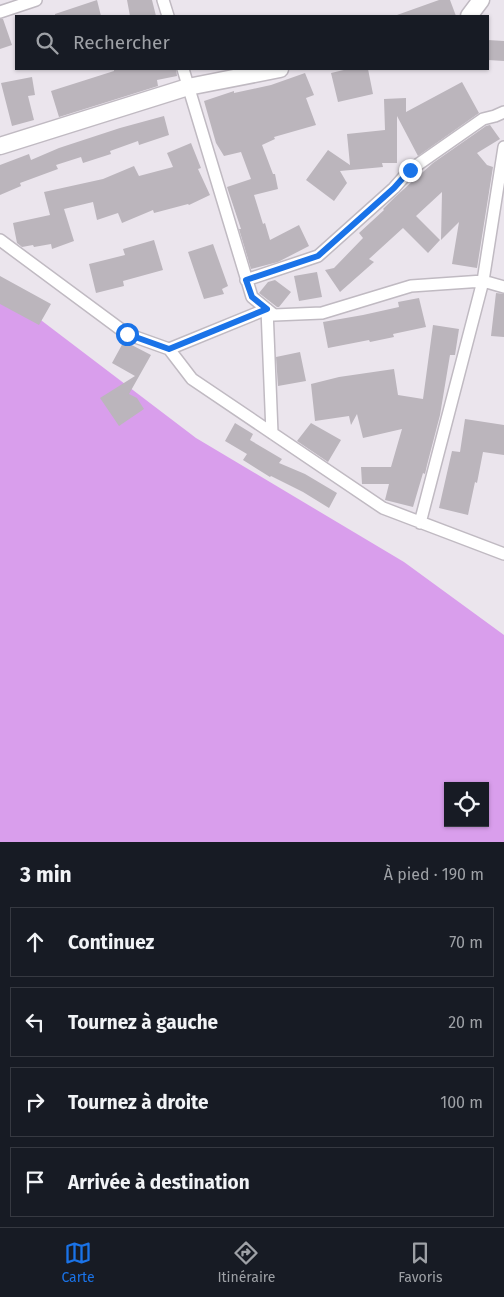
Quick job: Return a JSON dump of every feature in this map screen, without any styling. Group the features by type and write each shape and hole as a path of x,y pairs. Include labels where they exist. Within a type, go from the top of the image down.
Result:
{"main road":[{"path":"470,15 481,0"},
{"path":"0,146 188,87 275,70"}],"street":[{"path":"0,12 36,0"},
{"path":"163,0 168,15"},
{"path":"183,70 252,297 274,315 322,314 411,286 483,281 504,287"},
{"path":"246,280 318,256 394,188 410,170 483,119 504,112"},
{"path":"420,523 483,281 504,151"},
{"path":"0,240 127,334 169,349 192,379 383,508 504,554"},
{"path":"169,349 267,309"},
{"path":"267,309 272,433"}],"shaded area":[{"path":"0,289 196,438 404,562 504,635 504,842 0,842"}],"building":[{"path":"97,0 101,15 55,15"},
{"path":"127,0 152,0 156,15 130,15"},
{"path":"439,0 450,0 456,15 397,15"},
{"path":"0,19 3,19 12,45 0,49"},
{"path":"489,40 504,41 504,61 489,60"},
{"path":"176,70 177,76 157,80 158,86 59,117 51,91 114,71"},
{"path":"344,70 368,70 373,94 338,102 331,73"},
{"path":"305,73 314,95 306,98 316,125 274,137 275,139 262,145 273,174 275,174 278,189 254,195 270,240 299,225 309,246 278,262 251,269 239,229 241,229 227,187 251,179 241,152 224,156 216,143 204,101 234,91 234,93 271,85"},
{"path":"32,77 35,95 28,96 34,120 12,126 1,83"},
{"path":"462,82 479,113 418,156 397,116 397,163 382,163 383,167 340,171 347,183 334,201 306,180 328,150 350,165 347,134 385,130 384,99 406,98 406,112"},
{"path":"164,116 169,135 139,145 138,141 110,151 111,154 83,163 81,157 56,165 58,169 20,183 21,186 0,195 0,165 29,154 31,160 59,148"},
{"path":"490,125 500,139 477,153 487,165 493,167 477,268 452,264 459,222 441,240 442,192 416,216 440,240 428,253 403,228 369,259 374,262 340,292 325,270 334,268 363,238 359,233 433,163"},
{"path":"191,143 201,168 198,169 210,195 189,205 154,213 153,210 122,223 118,213 97,220 93,202 64,209 74,241 52,249 51,244 22,247 17,243 13,223 50,215 44,192 103,179 134,166 139,176 173,167 167,153"},
{"path":"154,240 163,270 123,281 124,286 96,293 89,264 125,255 123,249"},
{"path":"213,244 228,286 222,289 224,294 204,299 188,252"},
{"path":"317,272 322,297 299,301 294,276"},
{"path":"0,276 51,304 39,325 0,304"},
{"path":"275,280 291,292 279,307 259,293 268,282"},
{"path":"496,293 504,294 504,337 491,336"},
{"path":"419,298 426,327 393,334 394,337 328,348 323,322 399,307 398,302"},
{"path":"433,325 459,329 455,355 450,355 440,415 425,474 423,473 413,507 385,500 389,484 362,484 361,467 391,467 402,429 363,438 357,414 351,425 349,416 315,421 311,384 339,377 394,369 398,395 423,399"},
{"path":"124,341 151,355 129,394 137,398 144,409 119,426 100,398 135,376 112,363"},
{"path":"300,352 306,381 278,386 276,357"},
{"path":"465,419 504,425 504,455 483,452 468,515 439,508 452,451 460,452"},
{"path":"235,423 253,434 250,440 282,459 279,463 305,474 337,493 329,508 303,492 270,477 243,460 247,454 225,441"},
{"path":"311,423 341,440 328,462 297,441"}],"route":[{"path":"127,334 169,349 267,309 252,297 246,280 318,256 394,188 410,170"}]}
